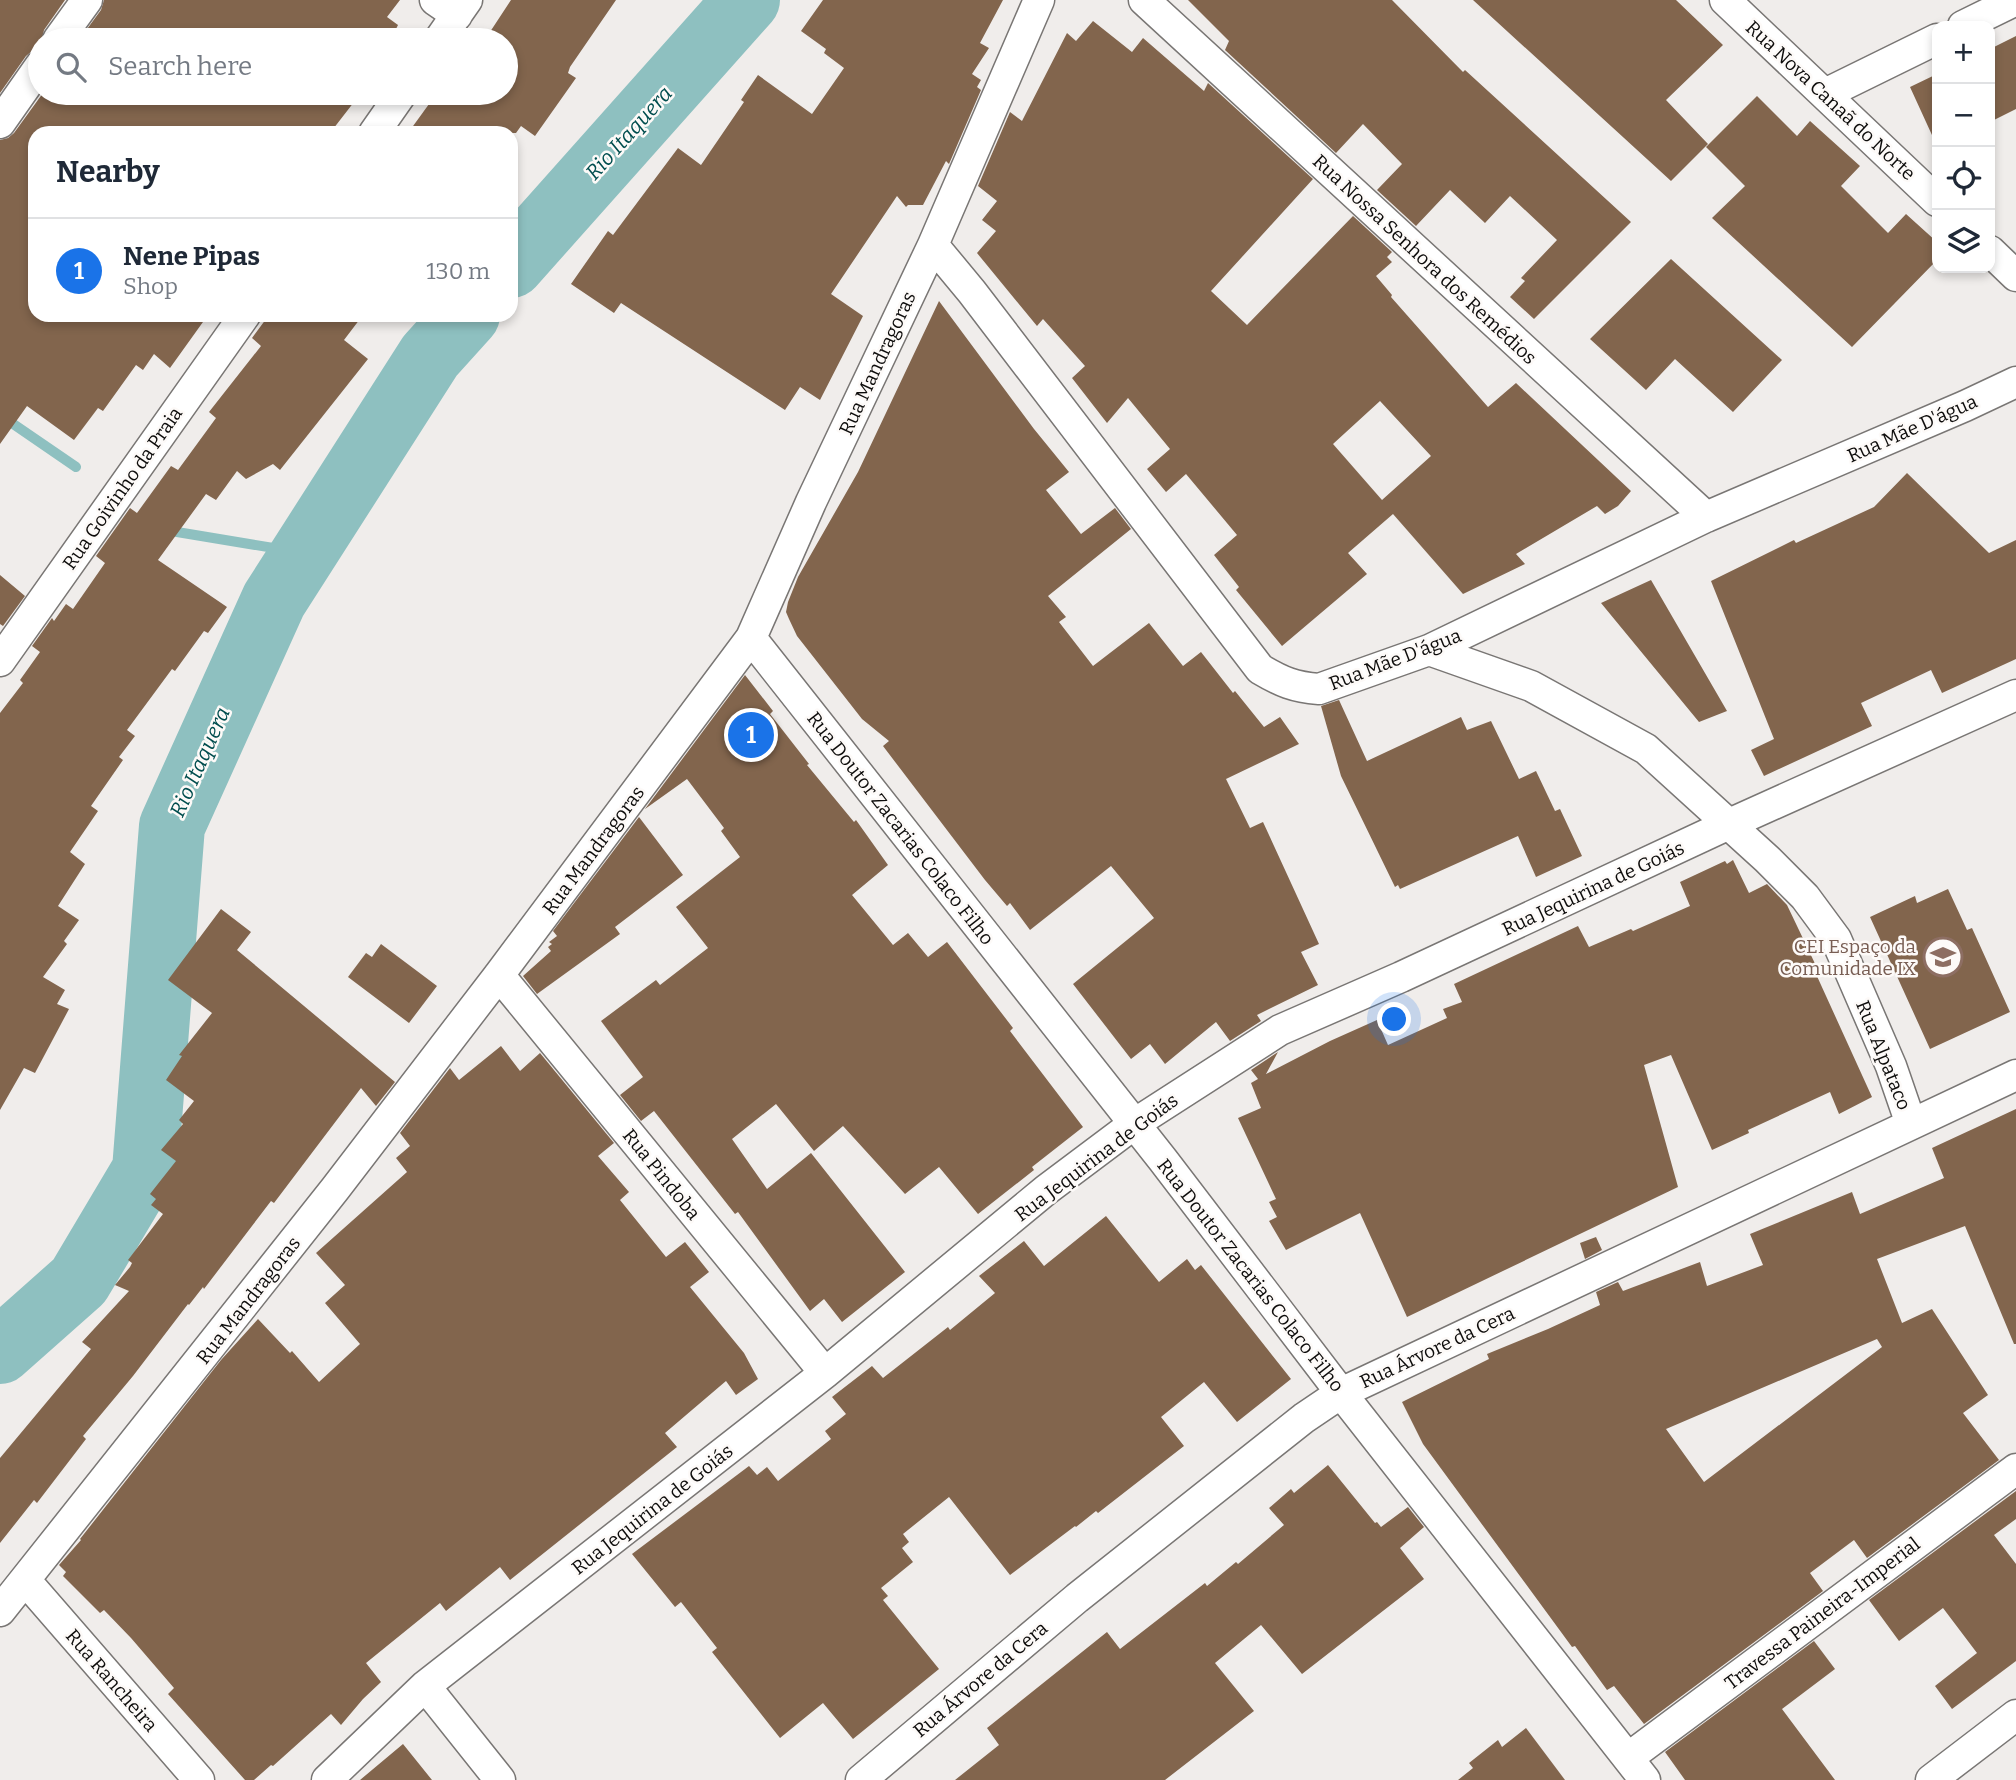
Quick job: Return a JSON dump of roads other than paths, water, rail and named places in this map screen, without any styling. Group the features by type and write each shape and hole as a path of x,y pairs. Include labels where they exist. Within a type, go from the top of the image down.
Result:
{"street":[{"path":"67,28 87,0"},
{"name":"Rua Mandragoras","path":"0,1611 335,1189 751,638 811,502 933,245 1039,0"},
{"name":"Rua Nossa Senhora dos Remédios","path":"1144,0 1706,517"},
{"name":"Rua Nova Canaã do Norte","path":"1725,0 1932,196"},
{"path":"1973,21 2016,0"},
{"path":"444,28 453,5"},
{"path":"1825,94 1932,41"},
{"path":"0,123 28,83"},
{"path":"379,126 394,105"},
{"name":"Rua Mãe D'água","path":"933,245 1260,669 1283,683 1319,688 1429,650 1706,517 2016,382"},
{"path":"1995,256 2016,276"},
{"name":"Rua Goivinho da Praia","path":"0,661 240,322"},
{"name":"Rua Doutor Zacarias Colaco Filho","path":"751,638 1637,1769"},
{"name":"Rua Alpataco","path":"1429,650 1531,686 1646,749 1767,859 1805,897 1836,939 1891,1066 1911,1124"},
{"name":"Rua Jequirina de Goiás","path":"327,1780 425,1686 825,1373 1046,1190 1134,1124 1280,1030 2016,695"},
{"name":"Rua Pindoba","path":"499,975 825,1373"},
{"name":"Rua Árvore da Cera","path":"861,1780 1077,1598 1304,1418 1341,1393 2016,1074"},
{"name":"Travessa Paineira-Imperial","path":"1637,1769 2016,1469"},
{"name":"Rua Rancheira","path":"26,1581 199,1780"},
{"path":"425,1686 500,1780"},
{"path":"1931,1780 2016,1715"}],"waterway":[{"name":"Rio Itaquera","path":"518,257 747,0"},
{"name":"Rio Itaquera","path":"0,1351 79,1281 145,1170 172,826 274,600 430,356 461,322"},
{"path":"0,415 76,467"},
{"path":"165,530 304,553"}],"place":[{"name":"Nene Pipas","path":"751,735"},
{"name":"CEI Espaço da Comunidade IX","path":"1943,957"}]}
